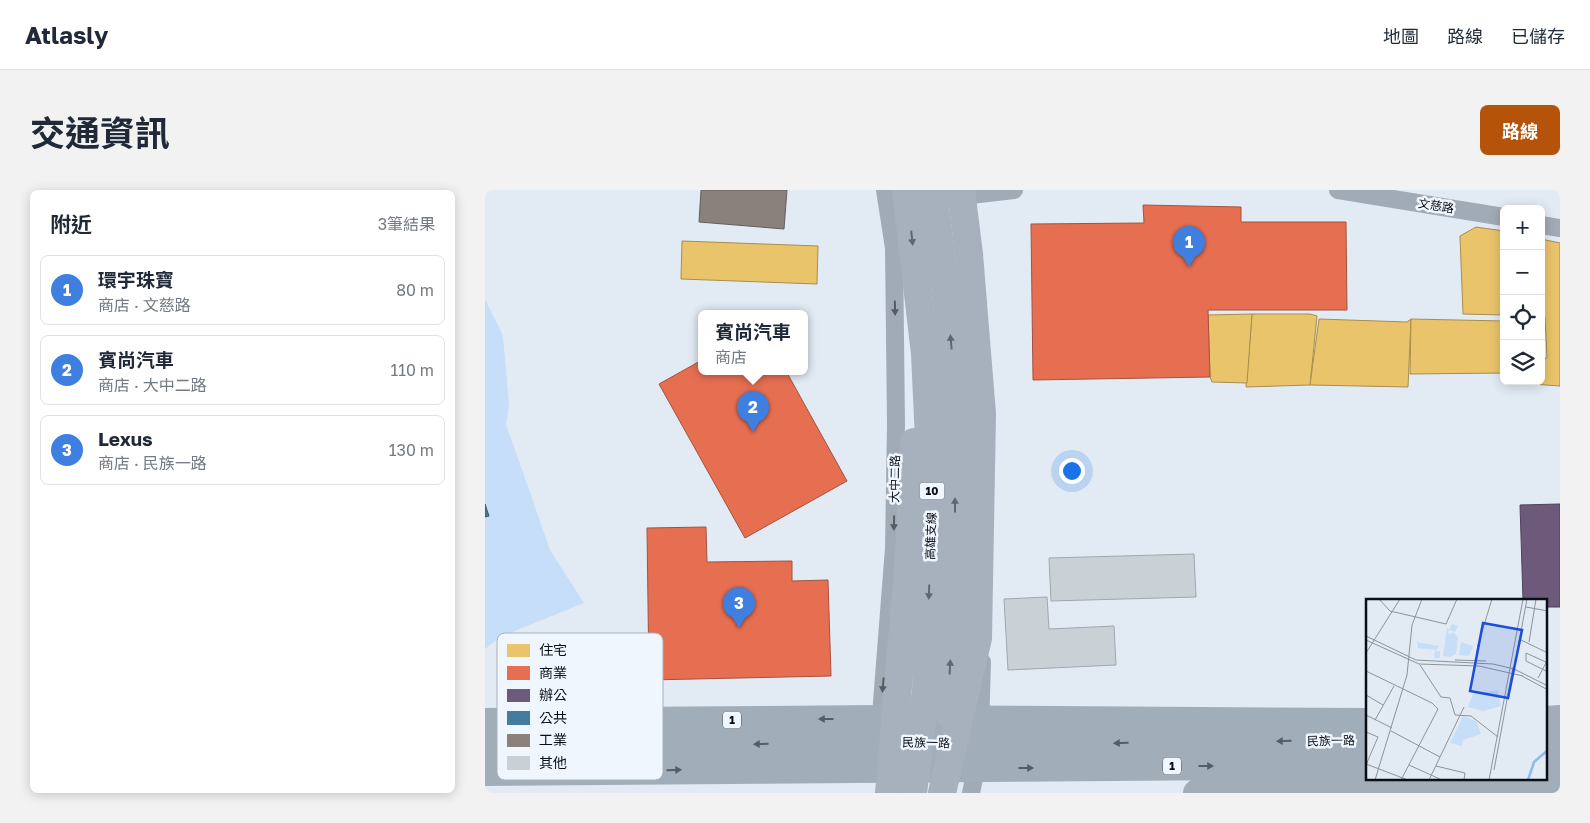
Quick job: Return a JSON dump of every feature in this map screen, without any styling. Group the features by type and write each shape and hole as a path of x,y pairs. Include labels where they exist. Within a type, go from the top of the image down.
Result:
{"highway":[{"path":"942,793 978,638 982,414 969,254 957,192"},
{"name":"高雄支線","path":"893,195 925,354 932,504 926,690 913,793"},
{"path":"889,793 909,556 914,425 925,354"}],"main road":[{"path":"1547,720 1560,719"},
{"name":"民族一路","path":"977,756 1366,722"},
{"name":"民族一路","path":"663,737 879,755"},
{"name":"民族一路","path":"977,756 1366,740"},
{"path":"1547,740 1560,740"},
{"name":"民族一路","path":"663,751 1366,765"},
{"name":"民族一路","path":"663,764 879,755"},
{"path":"1547,764 1560,764"},
{"path":"1197,793 1411,787 1560,787"}],"street":[{"path":"893,195 1014,190"},
{"name":"文慈路","path":"1338,190 1500,217"},
{"path":"957,192 975,303 982,399 986,539 977,756"},
{"name":"大中二路","path":"879,755 894,548 893,195"},
{"path":"1545,226 1560,228"}],"shaded area":[{"path":"485,299 503,336 509,405 506,424 550,550 584,603 510,633 497,633 497,639 485,649"}],"building: 住宅":[{"path":"1476,227 1500,230 1500,315 1463,314 1460,236"},
{"path":"1545,240 1560,243 1560,386 1545,385 1545,358 1547,358"},
{"path":"682,241 818,246 817,284 681,279"},
{"path":"1252,314 1310,314 1317,316 1310,385 1246,387"},
{"path":"1252,314 1247,383 1212,382 1210,377 1208,315"},
{"path":"1319,319 1407,322 1411,319 1408,387 1310,385"},
{"path":"1411,319 1500,321 1500,373 1410,374"}],"building: 商業":[{"path":"1143,205 1241,207 1241,222 1346,222 1347,310 1208,310 1210,377 1033,380 1031,224 1144,223"},
{"path":"698,362 698,375 788,375 847,481 745,538 659,384"},
{"path":"706,527 707,562 792,561 792,581 828,580 831,676 663,680 663,633 648,633 647,528"}],"building: 辦公":[{"path":"1560,504 1560,607 1547,607 1547,599 1523,599 1520,505"}],"building: 公共":[{"path":"485,504 489,516 485,517"}],"building: 工業":[{"path":"701,190 787,190 784,229 699,222"}],"building: 其他":[{"path":"1194,554 1196,597 1051,601 1049,558"},
{"path":"1047,597 1049,629 1114,626 1116,665 1008,670 1004,599"}],"place":[{"name":"環宇珠寶","path":"1189,267"},
{"name":"賓尚汽車","path":"753,432"},
{"name":"Lexus","path":"739,628"}]}
